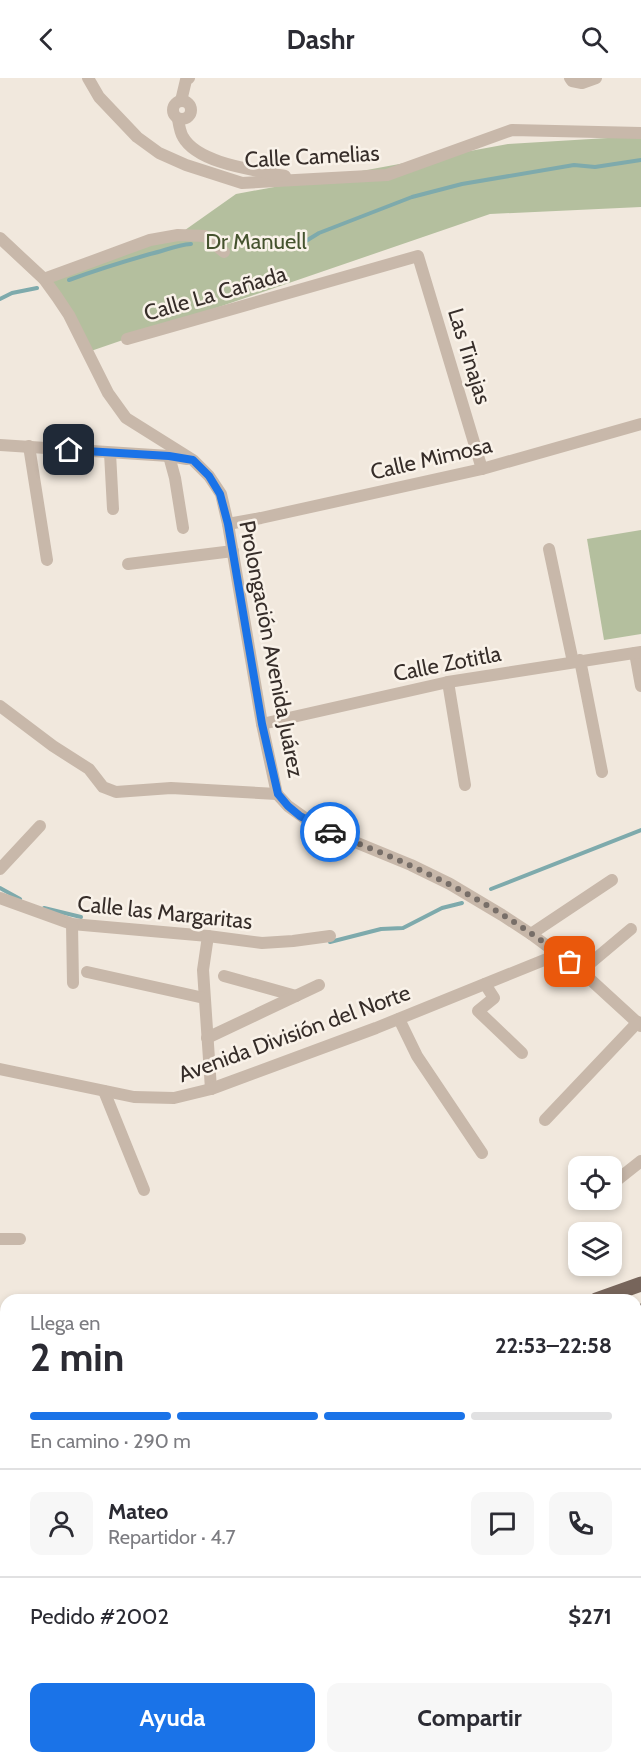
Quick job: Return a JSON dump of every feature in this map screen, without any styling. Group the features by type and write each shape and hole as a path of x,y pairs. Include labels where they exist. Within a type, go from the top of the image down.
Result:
{"main road":[{"path":"613,1294 641,1284"}],"street":[{"name":"Calle Camelias","path":"88,78 99,97 136,137 159,153 186,165 242,183 387,175 512,130 641,133"},
{"path":"189,78 186,80 181,100 172,109 178,119 182,136 193,150 208,158 298,180"},
{"path":"570,78 572,81 582,83 596,78"},
{"path":"44,279 150,240 178,235 206,236 224,252"},
{"name":"Prolongación Avenida Juárez","path":"0,238 44,279 69,315 108,393 126,418 193,460 209,476 220,494 233,551 262,724 278,794 288,806 316,826 411,865 450,884 531,934 581,971 636,1026"},
{"name":"Calle La Cañada","path":"127,339 418,256"},
{"name":"Las Tinajas","path":"418,256 482,469"},
{"name":"Calle Mimosa","path":"228,524 482,469 641,424"},
{"path":"0,445 169,456 193,460"},
{"path":"28,446 47,560"},
{"path":"110,453 113,509"},
{"path":"169,456 183,528"},
{"path":"549,549 602,772"},
{"path":"128,564 233,551"},
{"path":"638,652 641,686"},
{"name":"Calle Zotitla","path":"262,724 448,682 638,652"},
{"path":"448,682 465,785"},
{"path":"0,706 53,746 89,769 103,787 116,792 171,788 278,794"},
{"path":"0,869 40,826"},
{"path":"531,934 612,880"},
{"name":"Calle las Margaritas","path":"0,898 72,924 262,943 330,936"},
{"path":"72,924 72,983"},
{"path":"581,971 631,929"},
{"path":"208,936 203,970 211,1089"},
{"name":"Avenida División del Norte","path":"0,1069 134,1097 174,1098 211,1089 399,1019 559,954"},
{"path":"87,972 204,998"},
{"path":"224,976 296,996"},
{"path":"485,984 494,998 478,1011 522,1053"},
{"path":"207,1038 319,985"},
{"path":"399,1019 417,1056 482,1153"},
{"path":"545,1120 636,1026"},
{"path":"104,1091 144,1190"},
{"path":"622,1176 641,1161"},
{"path":"0,1239 20,1239"}],"green space":[{"name":"Dr Manuell","path":"641,136 641,207 490,214 88,352 44,279 178,235 236,194 508,144"},
{"path":"641,530 641,634 604,640 587,539"}],"waterway":[{"path":"301,244 319,233 412,197 462,184 574,165 595,167 641,160"},
{"path":"69,280 129,260 191,244"},
{"path":"0,299 12,293 37,288"},
{"path":"491,889 641,830"},
{"path":"0,888 20,899"},
{"path":"330,942 381,929 403,928 442,908 462,903"},
{"path":"44,908 81,917"}],"way so far":[{"path":"330,832 411,865 450,884 502,915 570,962"}],"route":[{"path":"69,450 169,456 193,460 209,476 220,494 228,524 262,724 278,794 300,816 330,832"}]}
